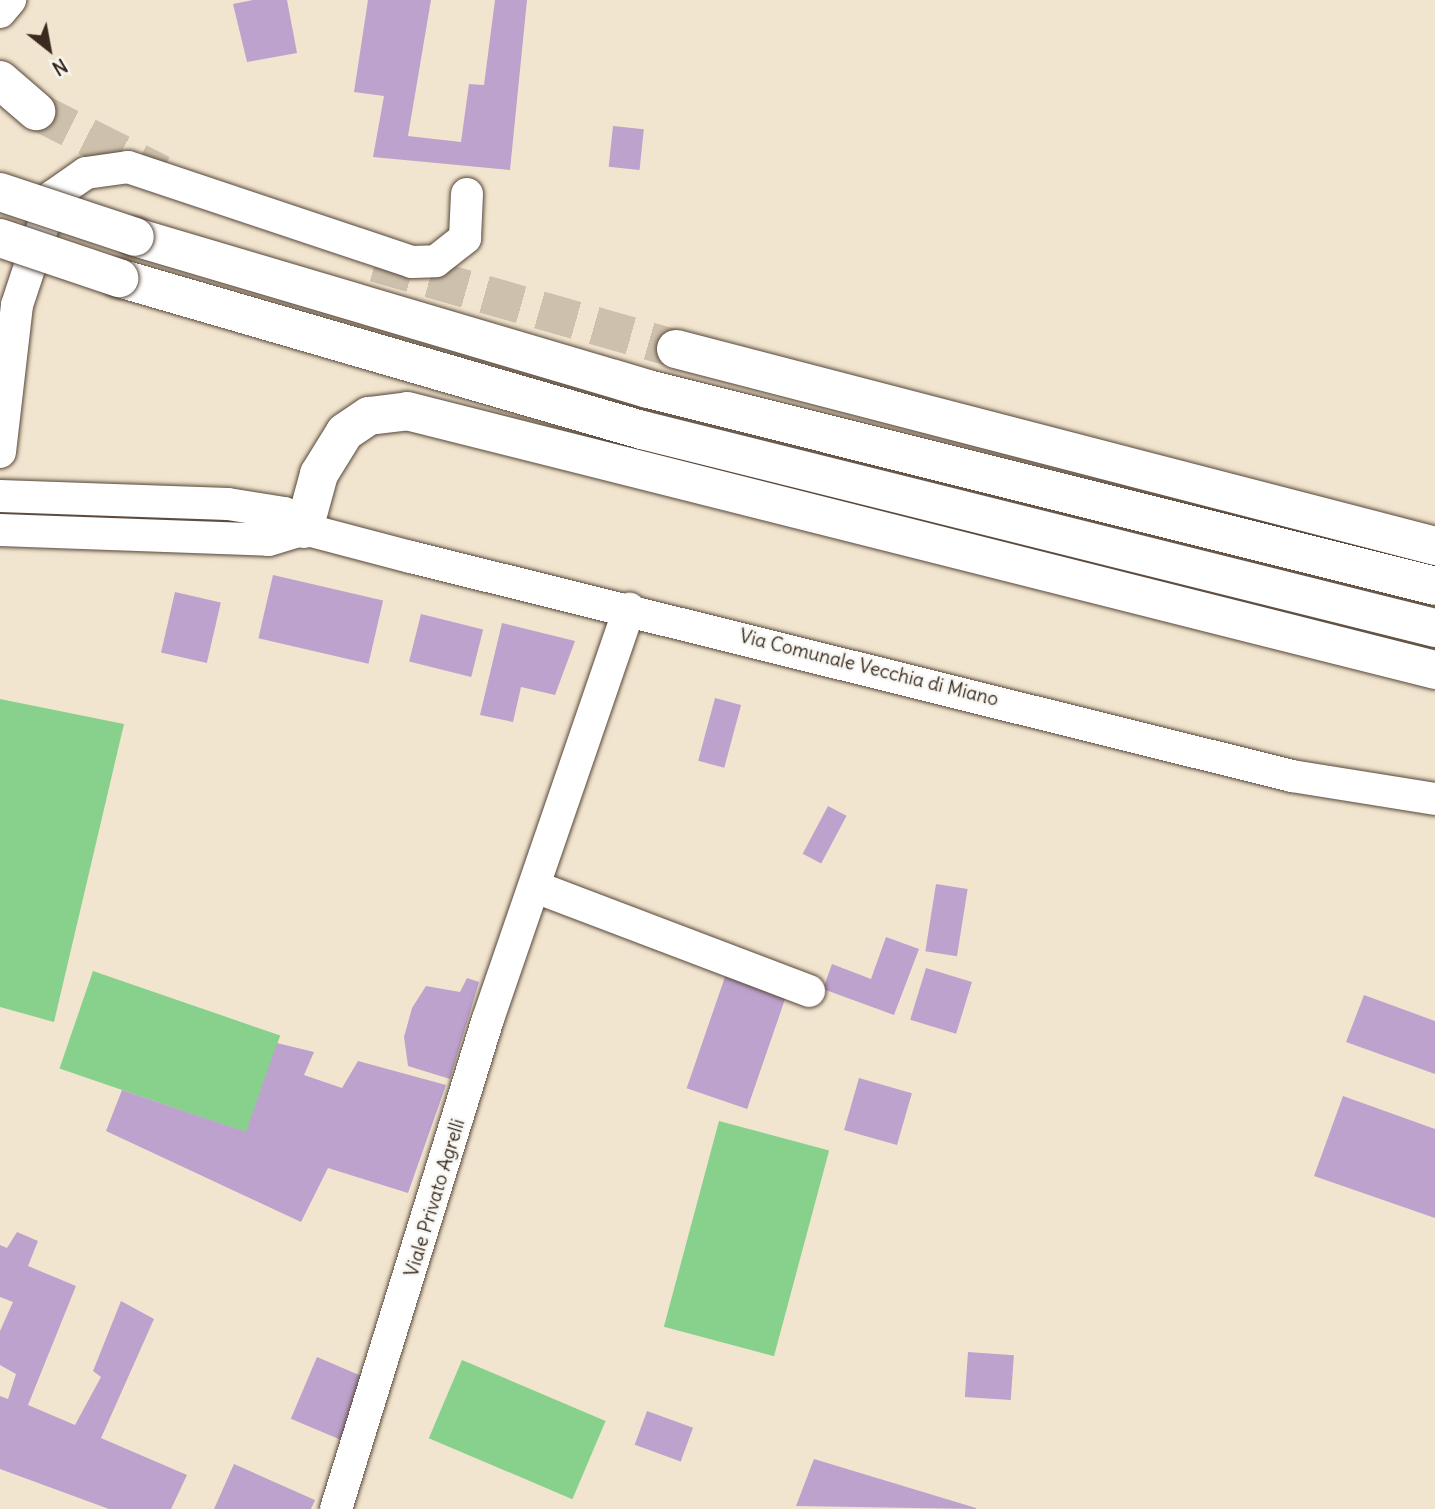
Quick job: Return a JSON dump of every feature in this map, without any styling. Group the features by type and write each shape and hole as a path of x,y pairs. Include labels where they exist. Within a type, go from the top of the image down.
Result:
{"highway":[{"path":"0,80 36,111"},
{"path":"0,192 135,237 648,389 1435,586"},
{"path":"0,238 119,278 642,430 1435,628"},
{"path":"676,349 1435,546"},
{"path":"304,529 319,474 345,432 369,416 407,411 1435,670"}],"street":[{"path":"0,452 17,305 53,196 86,173 128,167 412,262 436,261 465,238 467,194"},
{"name":"Via Comunale Vecchia di Miano","path":"0,496 228,503 284,513 304,529 629,608 1292,776 1435,799"},
{"path":"0,530 270,540 304,529"},
{"name":"Viale Privato Agrelli","path":"336,1509 488,1019 538,888 629,608"},
{"path":"538,888 809,991"}],"green space":[{"path":"0,699 124,724 54,1022 0,1007"},
{"path":"93,971 280,1035 247,1133 59,1068"},
{"path":"719,1121 829,1151 774,1356 664,1327"},
{"path":"462,1360 606,1421 572,1499 429,1438"}],"building":[{"path":"253,0 287,0 297,53 247,62 233,4"},
{"path":"368,0 431,0 408,136 461,142 469,84 484,85 495,0 527,0 510,170 373,157 384,96 354,92"},
{"path":"613,126 644,129 640,170 609,167"},
{"path":"273,575 383,600 368,664 258,638"},
{"path":"175,592 221,603 207,663 161,652"},
{"path":"421,614 483,629 471,677 409,662"},
{"path":"502,623 575,641 555,695 521,687 513,722 480,715"},
{"path":"715,698 741,705 724,768 698,761"},
{"path":"828,806 847,816 821,864 803,854"},
{"path":"936,884 968,889 957,956 925,951"},
{"path":"886,937 919,949 894,1015 823,989 832,964 871,979"},
{"path":"926,968 972,982 956,1034 910,1020"},
{"path":"727,971 788,992 747,1109 687,1088"},
{"path":"467,978 479,982 450,1079 408,1066 404,1037 412,1008 426,986 460,992"},
{"path":"1364,995 1435,1021 1435,1074 1346,1042"},
{"path":"277,1043 314,1052 304,1075 342,1088 358,1061 446,1085 408,1193 328,1168 301,1222 106,1131 122,1090 246,1132"},
{"path":"859,1078 912,1093 897,1145 844,1130"},
{"path":"1343,1096 1435,1129 1435,1218 1314,1176"},
{"path":"17,1232 38,1241 28,1266 76,1286 28,1405 75,1425 101,1377 93,1371 121,1301 154,1319 101,1438 187,1475 171,1509 109,1509 0,1469 0,1396 8,1399 16,1374 0,1365 0,1331 13,1302 0,1297 0,1245 7,1248"},
{"path":"968,1352 1014,1355 1011,1400 965,1397"},
{"path":"317,1357 369,1379 342,1441 291,1419"},
{"path":"647,1411 693,1428 681,1462 635,1445"},
{"path":"814,1459 976,1508 976,1509 796,1506"},
{"path":"234,1464 315,1500 311,1509 214,1509"}],"tunnel":[{"path":"36,111 161,174"},
{"path":"375,263 676,349"}]}
